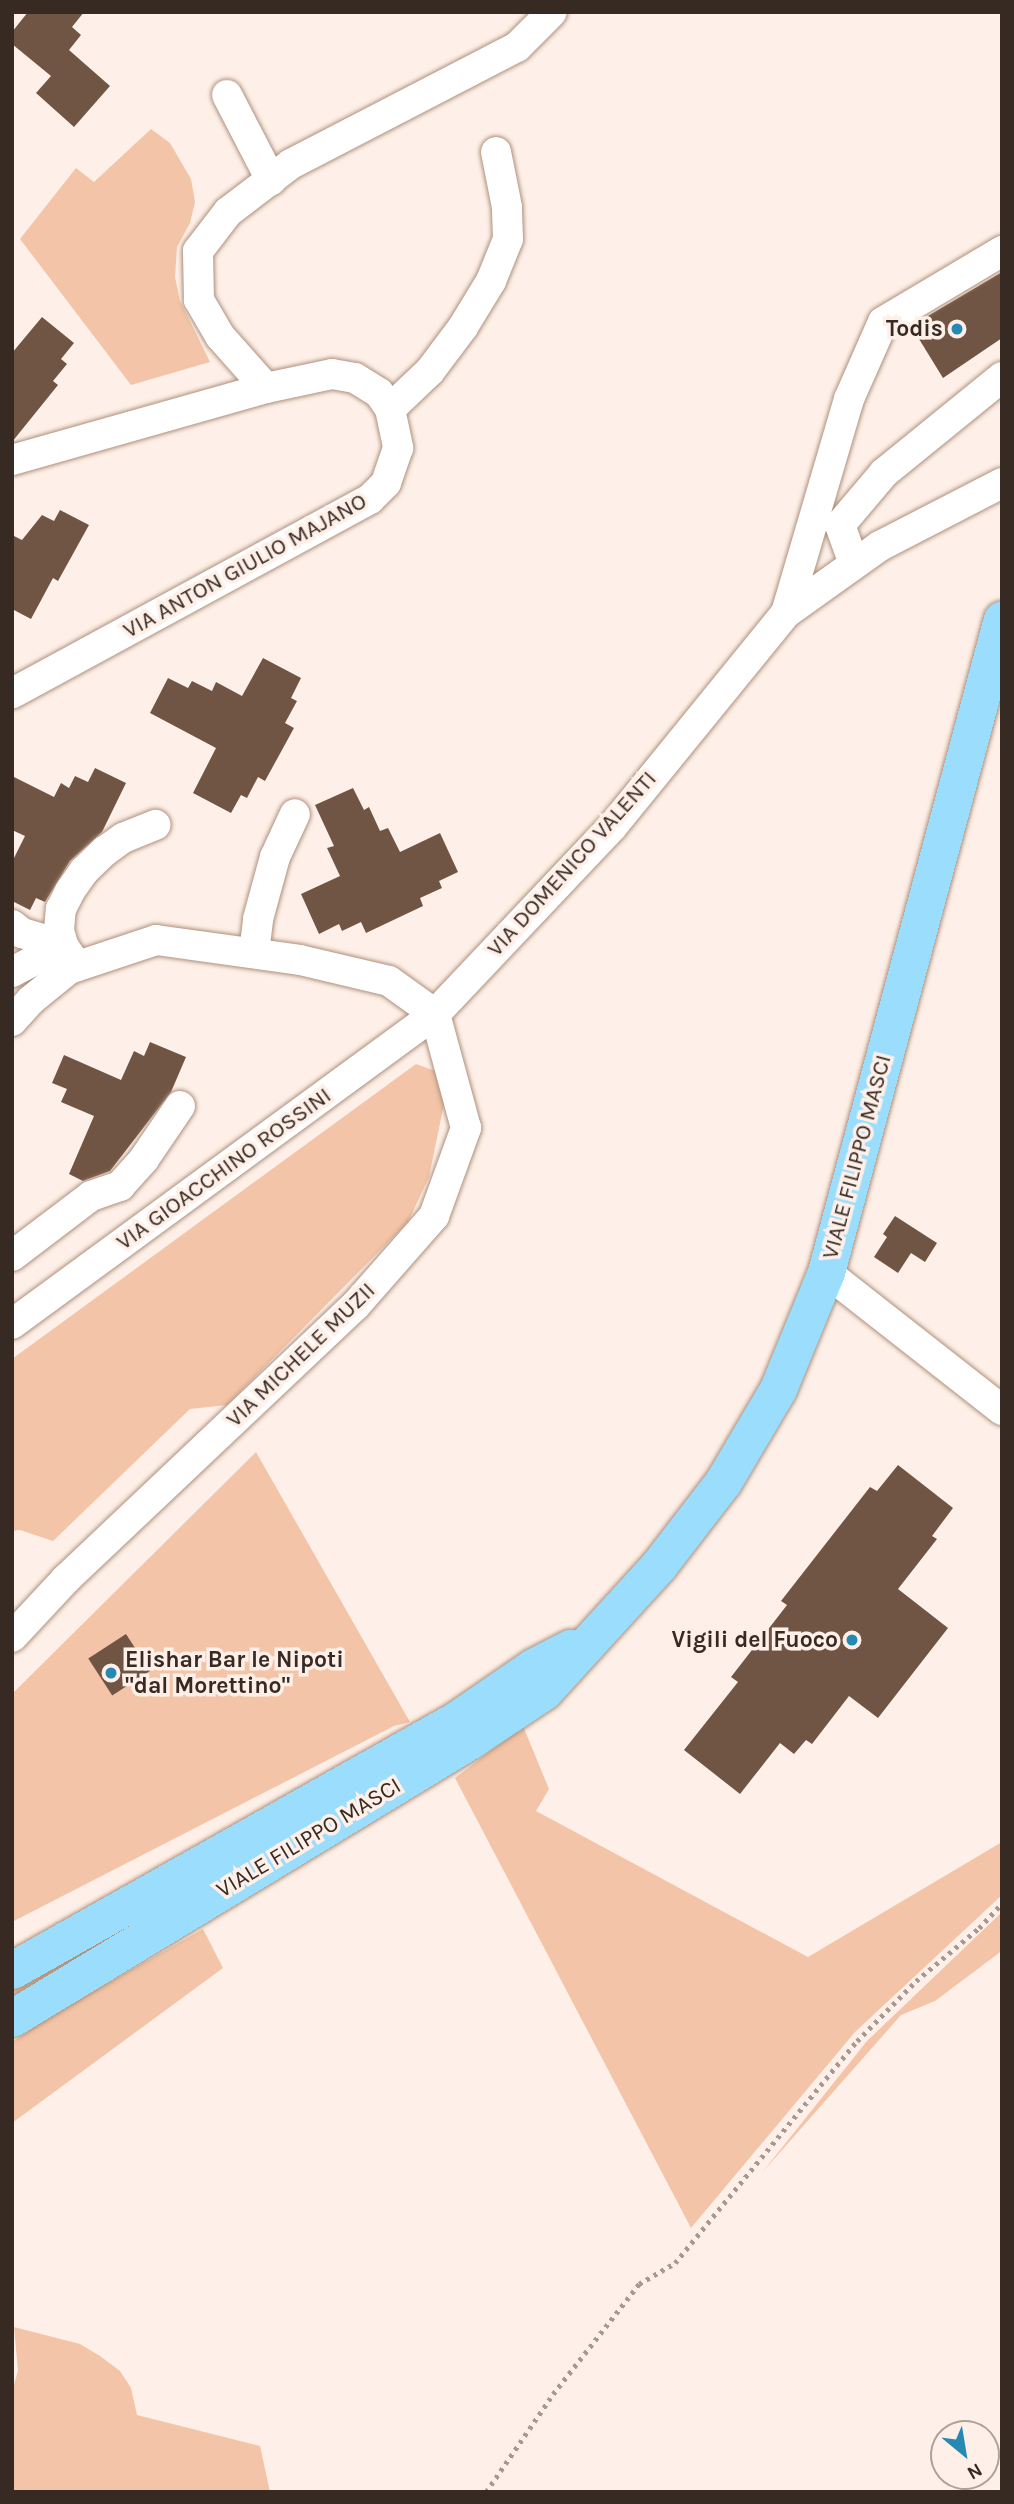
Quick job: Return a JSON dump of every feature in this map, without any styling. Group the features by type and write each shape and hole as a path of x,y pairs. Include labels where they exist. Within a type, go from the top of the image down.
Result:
{"main road":[{"name":"VIALE FILIPPO MASCI","path":"12,2018 468,1741 544,1691 659,1565 723,1482 778,1389 826,1272 1002,618"},
{"name":"VIALE FILIPPO MASCI","path":"12,1969 456,1720 533,1667 590,1638"}],"street":[{"path":"266,388 220,337 199,300 198,251 228,212 291,164 517,47 552,12"},
{"path":"227,95 271,180"},
{"path":"390,409 438,360 463,327 491,281 508,239 507,207 496,152"},
{"name":"VIA DOMENICO VALENTI","path":"786,612 849,399 883,322 1002,251"},
{"name":"VIA ANTON GIULIO MAJANO","path":"12,460 266,388 332,374 368,383 390,409 398,448 386,482 370,499 12,693"},
{"path":"854,564 841,525 884,473 1002,377"},
{"name":"VIA DOMENICO VALENTI","path":"435,1014 612,827 786,612 880,546 1002,482"},
{"path":"254,953 258,919 275,857 295,814"},
{"path":"70,955 59,930 61,909 84,871 123,838 156,825"},
{"path":"12,925 22,933 70,955"},
{"path":"12,972 70,955 156,940 300,960 389,981 435,1014"},
{"path":"13,1020 70,955"},
{"name":"VIA GIOACCHINO ROSSINI","path":"12,1324 435,1014"},
{"name":"VIA MICHELE MUZII","path":"12,1637 66,1580 355,1306 434,1216 466,1128 435,1014"},
{"path":"12,1256 91,1196 120,1186 144,1159 180,1106"},
{"path":"826,1272 1002,1410"}],"path":[{"path":"486,2492 553,2394 639,2284 674,2263 857,2041 916,1981 979,1928 1002,1903"}],"shaded area":[{"path":"151,129 170,143 191,179 195,202 190,223 177,247 175,277 180,301 210,362 131,385 20,239 76,168 94,182"},
{"path":"416,1064 438,1072 444,1104 429,1177 408,1222 227,1405 190,1409 53,1541 20,1530 12,1531 12,1359"},
{"path":"256,1452 410,1722 394,1726 12,1922 12,1694"},
{"path":"523,1726 549,1789 536,1811 808,1957 1002,1842 1002,1895 855,2032 691,2228 455,1778"},
{"path":"1002,1912 1002,1949 999,1953 935,2001 901,2015 761,2174 867,2041"},
{"path":"136,1919 146,1926 12,2002 12,1991"},
{"path":"203,1929 223,1968 12,2123 12,2042 54,2014"},
{"path":"14,2327 80,2344 100,2356 120,2371 131,2388 137,2415 260,2446 270,2492 12,2492 12,2391 18,2371"}],"building":[{"path":"28,12 84,12 72,27 81,35 69,50 110,86 74,127 36,93 51,76 12,44 12,32"},
{"name":"Todis","path":"1002,272 1002,338 943,378 911,326"},
{"path":"42,317 74,343 61,359 67,364 53,381 58,385 12,442 12,353"},
{"path":"60,510 89,525 58,581 53,578 31,619 12,609 12,535 22,540 42,515 54,521"},
{"path":"263,658 301,678 291,698 297,701 285,723 294,728 265,781 258,777 247,798 241,795 231,813 193,793 216,748 150,713 168,678 188,688 192,681 212,691 216,682 242,696"},
{"path":"95,768 126,783 102,832 70,861 45,902 36,898 30,910 12,901 12,862 25,836 12,830 12,776 54,797 61,783 69,788 75,776 88,782"},
{"path":"353,788 364,810 369,807 380,831 388,828 400,852 440,833 458,872 439,881 442,888 420,898 423,906 366,933 361,922 342,931 339,924 319,934 301,894 340,876 327,848 334,846 315,805"},
{"path":"150,1042 186,1057 171,1092 110,1171 83,1181 69,1174 94,1116 61,1102 67,1089 52,1083 64,1055 121,1080 134,1051 144,1056"},
{"path":"895,1216 937,1243 925,1262 911,1253 898,1273 874,1257 887,1237 883,1234"},
{"path":"898,1465 953,1508 932,1536 937,1539 898,1589 948,1628 878,1718 849,1696 812,1744 806,1740 794,1754 780,1743 740,1794 684,1750 738,1682 731,1677 787,1605 781,1601 870,1487 877,1491"},
{"path":"126,1634 150,1671 112,1695 88,1659"}],"place":[{"name":"Todis","path":"957,329"},
{"name":"Vigili del Fuoco","path":"852,1640"},
{"name":"Elishar Bar le Nipoti \"dal Morettino\"","path":"111,1673"}]}
